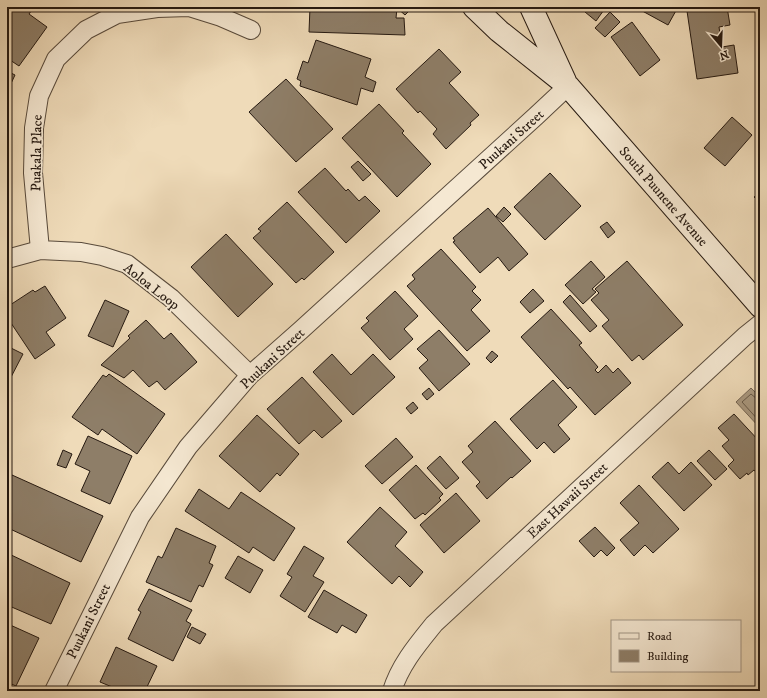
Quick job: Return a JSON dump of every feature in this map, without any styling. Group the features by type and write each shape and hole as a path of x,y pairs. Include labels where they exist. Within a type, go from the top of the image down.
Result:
{"main road":[{"name":"South Puunene Avenue","path":"474,7 499,31 568,86 760,306"},
{"name":"South Puunene Avenue","path":"531,7 568,86"}],"street":[{"name":"Puakala Place","path":"40,250 33,173 34,128 39,96 56,59 86,30 117,14 157,8 189,7 221,16 251,30"},
{"name":"Puukani Street","path":"54,691 140,517 188,447 250,375 319,314 568,86"},
{"name":"Aoloa Loop","path":"7,259 40,250 81,252 102,256 127,264 170,298 250,375"},
{"name":"East Hawaii Street","path":"392,691 396,679 411,653 434,624 760,324"}],"water":[{"path":"751,388 760,397 760,428 736,402"}],"building":[{"path":"7,7 34,7 29,14 47,27 19,66 7,58"},
{"path":"310,7 397,8 396,18 404,18 405,35 309,32"},
{"path":"396,7 409,7 411,9 405,15"},
{"path":"589,7 606,7 596,21 585,12"},
{"path":"635,7 678,7 668,25"},
{"path":"697,7 727,7 730,25 719,27 722,47 734,45 738,73 697,79 687,11 698,9"},
{"path":"610,12 620,22 605,37 595,28"},
{"path":"632,22 660,60 640,76 611,37"},
{"path":"316,40 371,59 365,77 376,82 373,92 361,88 357,105 300,86 301,81 297,79 303,61 308,63"},
{"path":"439,49 461,72 449,83 479,115 470,123 471,125 446,149 433,134 437,129 420,111 418,113 396,89"},
{"path":"7,71 15,75 7,92"},
{"path":"286,79 333,129 296,162 249,112"},
{"path":"379,104 404,131 402,133 431,164 397,197 342,138"},
{"path":"732,117 752,135 725,166 704,148"},
{"path":"358,161 371,174 363,181 351,167"},
{"path":"325,168 346,191 348,189 359,201 365,196 380,211 346,243 298,192"},
{"path":"550,173 581,206 545,240 514,207"},
{"path":"760,192 760,203 754,197"},
{"path":"287,202 334,252 304,280 302,278 296,283 253,238 261,231 258,229"},
{"path":"504,207 511,214 503,222 496,216"},
{"path":"488,208 528,254 509,271 498,257 480,273 453,242 455,241 453,238"},
{"path":"607,222 615,232 608,238 600,227"},
{"path":"226,234 273,284 238,317 191,267"},
{"path":"441,249 476,287 472,291 481,300 471,310 490,331 467,351 407,286 415,279 412,275"},
{"path":"591,261 605,277 592,289 596,292 583,304 565,285"},
{"path":"627,261 683,325 643,360 639,355 632,361 602,326 609,320 591,300 599,293 595,289"},
{"path":"45,286 66,318 46,332 55,345 35,359 7,317 7,307 33,290 35,292"},
{"path":"533,289 544,301 530,313 520,302"},
{"path":"395,291 418,316 404,329 413,339 390,360 361,328 369,321 366,318"},
{"path":"570,295 597,326 590,332 563,302"},
{"path":"105,300 129,311 113,347 88,336"},
{"path":"551,309 582,343 579,345 598,367 595,370 598,373 606,365 613,373 618,368 631,383 595,415 570,387 568,389 521,337"},
{"path":"146,320 164,339 171,333 197,362 165,390 157,381 149,387 133,370 124,378 101,365 130,338 128,336"},
{"path":"439,330 470,364 439,391 419,368 428,360 417,349"},
{"path":"7,346 23,354 9,381 7,380"},
{"path":"492,351 498,356 491,363 486,358"},
{"path":"332,354 351,375 373,354 395,377 353,415 313,372"},
{"path":"109,374 165,414 137,454 102,429 98,435 72,417 103,375 106,377"},
{"path":"302,377 342,421 322,438 314,430 299,444 267,409"},
{"path":"553,380 577,407 558,425 570,439 554,453 544,442 537,449 510,419"},
{"path":"429,388 434,394 427,400 422,394"},
{"path":"413,402 418,408 411,414 406,408"},
{"path":"734,414 760,442 760,477 754,470 748,475 747,473 740,479 728,466 734,460 722,446 729,440 718,428"},
{"path":"257,415 299,454 280,476 277,473 260,492 219,456"},
{"path":"495,421 531,461 487,499 476,486 480,482 462,462 473,452 468,446"},
{"path":"88,436 132,456 110,504 81,491 90,471 75,464"},
{"path":"396,438 413,457 382,484 365,466"},
{"path":"63,450 72,454 66,468 57,465"},
{"path":"709,450 727,469 715,480 697,461"},
{"path":"440,456 459,478 446,489 427,468"},
{"path":"668,462 679,474 691,462 712,485 684,511 652,477"},
{"path":"416,465 443,494 439,498 441,500 425,515 423,513 415,519 389,490"},
{"path":"12,475 103,516 81,562 8,528 7,513 9,508 7,507 7,484"},
{"path":"639,485 679,529 653,553 645,545 634,556 620,540 639,523 620,503"},
{"path":"199,489 229,509 241,492 295,528 274,561 253,547 249,553 185,511"},
{"path":"456,493 480,521 444,553 420,525"},
{"path":"380,507 407,532 395,546 423,572 410,587 399,576 392,584 347,542"},
{"path":"595,527 615,548 607,556 601,550 594,557 579,541"},
{"path":"176,528 216,546 209,563 213,565 203,587 199,585 191,602 146,582 158,556 162,558"},
{"path":"304,546 324,558 313,576 324,582 305,612 280,596 292,577 287,574"},
{"path":"7,553 70,583 51,624 7,605"},
{"path":"238,556 263,570 250,593 225,578"},
{"path":"149,589 192,610 186,621 191,624 173,661 128,639 141,612 138,610"},
{"path":"324,590 367,615 356,633 342,625 337,633 308,617"},
{"path":"8,624 39,638 16,686 7,682"},
{"path":"192,627 206,634 200,644 187,637"},
{"path":"116,647 157,666 145,691 116,691 117,689 100,682"}]}
